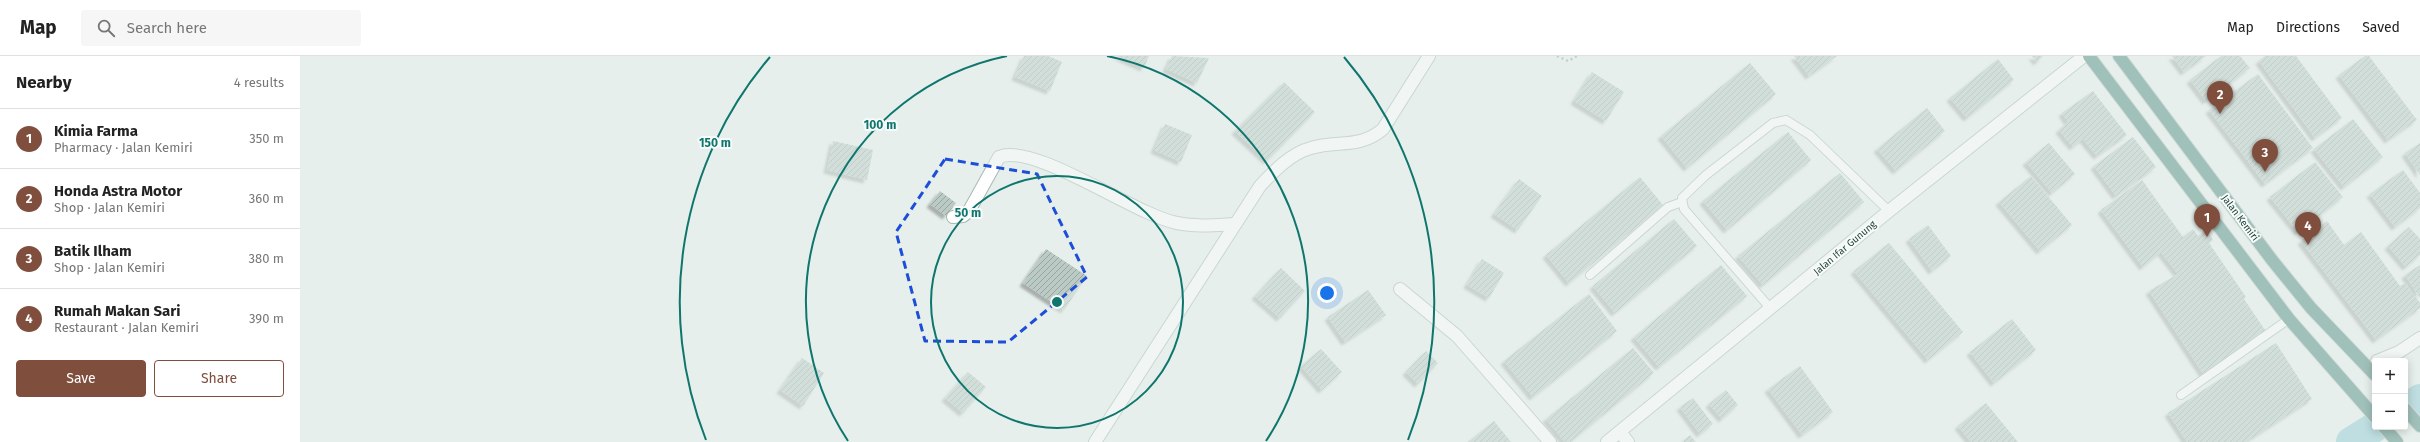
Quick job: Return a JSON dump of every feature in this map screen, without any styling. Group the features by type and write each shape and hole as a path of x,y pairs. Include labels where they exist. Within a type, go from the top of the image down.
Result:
{"highway":[{"path":"2089,56 2289,319 2372,414"},
{"name":"Jalan Kemiri","path":"2119,56 2272,260 2312,308 2372,366"},
{"path":"2408,412 2420,426"},
{"path":"2387,430 2397,442"}],"street":[{"path":"1095,442 1260,186 1274,171 1299,153 1311,148 1366,141 1383,129 1429,56"},
{"name":"Jalan Ifar Gunung","path":"1607,442 1889,211 2084,56"},
{"path":"953,217 963,216 969,211 999,157 1005,154 1019,155 1047,164 1153,214 1176,223 1202,225 1235,224"},
{"path":"1400,288 1456,336 1550,442"},
{"path":"2389,358 2420,338"},
{"path":"1620,432 1628,442"}],"lane":[{"path":"1771,309 1684,209 1682,202 1686,193 1718,165 1773,123 1786,120 1810,135 1889,211"},
{"path":"1590,276 1668,207 1682,202"},
{"path":"2181,396 2289,319"}],"path":[{"path":"1557,56 1568,61 1577,56"}],"highlighted area":[{"path":"945,159 1037,174 1087,277 1008,342 925,341 896,232"}],"building":[{"path":"1024,56 1048,56 1062,62 1050,91 1015,77"},
{"path":"1117,56 1149,56 1144,68"},
{"path":"1172,56 1209,58 1197,83 1166,69"},
{"path":"1794,56 1837,56 1809,76"},
{"path":"2032,56 2043,56 2037,62"},
{"path":"2172,56 2206,56 2184,72"},
{"path":"2221,56 2240,56 2250,68 2206,101 2190,80"},
{"path":"2265,56 2296,56 2342,118 2315,138 2259,61"},
{"path":"2365,56 2369,56 2417,120 2388,140 2339,75"},
{"path":"1998,59 2014,80 1967,118 1950,98"},
{"path":"1750,63 1776,94 1687,168 1661,136"},
{"path":"1592,72 1624,92 1606,121 1574,101"},
{"path":"2258,74 2313,148 2265,184 2209,110"},
{"path":"1284,82 1315,112 1267,161 1235,131"},
{"path":"2093,91 2127,135 2097,156 2083,139 2073,147 2059,130 2068,122 2062,113"},
{"path":"1927,108 1945,131 1896,171 1877,149"},
{"path":"2353,119 2383,157 2344,187 2314,149"},
{"path":"1165,124 1192,135 1181,162 1154,150"},
{"path":"1788,132 1811,160 1727,230 1703,201"},
{"path":"2133,137 2156,167 2116,196 2094,166"},
{"path":"833,141 873,150 867,180 827,170"},
{"path":"2049,143 2075,174 2052,193 2026,162"},
{"path":"2420,143 2420,175 2405,153"},
{"path":"2315,162 2343,197 2298,232 2270,197"},
{"path":"2403,170 2420,193 2420,208 2395,227 2370,194"},
{"path":"1840,173 1864,202 1763,285 1738,256"},
{"path":"2031,176 2072,225 2040,251 1999,202"},
{"path":"1640,177 1663,205 1569,283 1546,255"},
{"path":"1519,179 1542,196 1518,230 1494,214"},
{"path":"2142,180 2183,237 2193,229 2198,236 2206,230 2213,240 2209,243 2246,297 2244,299 2267,333 2204,375 2149,291 2178,274 2161,252 2143,267 2101,210"},
{"path":"940,191 956,203 946,216 930,204"},
{"path":"1674,219 1697,246 1615,313 1593,286"},
{"path":"2327,221 2344,245 2361,232 2400,286 2405,283 2420,303 2420,308 2376,340 2301,241"},
{"path":"1928,225 1951,256 1932,271 1909,239"},
{"path":"2409,227 2420,239 2420,255 2406,267 2388,246"},
{"path":"1889,243 1963,332 1928,360 1854,271"},
{"path":"1046,249 1087,276 1064,310 1023,283"},
{"path":"1482,259 1504,273 1489,298 1467,285"},
{"path":"1721,265 1747,296 1659,367 1634,337"},
{"path":"2420,265 2420,298 2405,275"},
{"path":"1281,268 1305,291 1280,318 1255,296"},
{"path":"1368,290 1386,315 1345,342 1328,317"},
{"path":"1589,294 1617,331 1533,397 1504,361"},
{"path":"2012,319 2036,350 1994,383 1970,352"},
{"path":"2276,343 2312,399 2246,442 2187,442 2168,413"},
{"path":"1633,348 1654,373 1570,442 1565,442 1546,419"},
{"path":"1321,349 1342,372 1322,390 1301,366"},
{"path":"1426,351 1438,363 1418,384 1406,372"},
{"path":"802,358 824,373 803,406 780,390"},
{"path":"1800,366 1833,412 1802,435 1768,389"},
{"path":"968,372 986,387 963,413 945,398"},
{"path":"1726,390 1738,405 1722,419 1709,404"},
{"path":"1693,398 1713,424 1700,434 1680,407"},
{"path":"1986,403 2018,442 1971,442 1958,426"},
{"path":"1494,421 1511,442 1468,442"},
{"path":"1690,435 1696,442 1682,442"}],"waterway":[{"path":"2408,406 2420,399"},
{"path":"2351,442 2372,429"}],"place":[{"name":"Honda Astra Motor","path":"2220,114"},
{"name":"Batik Ilham","path":"2265,172"},
{"name":"Kimia Farma","path":"2207,237"},
{"name":"Rumah Makan Sari","path":"2308,245"}]}
